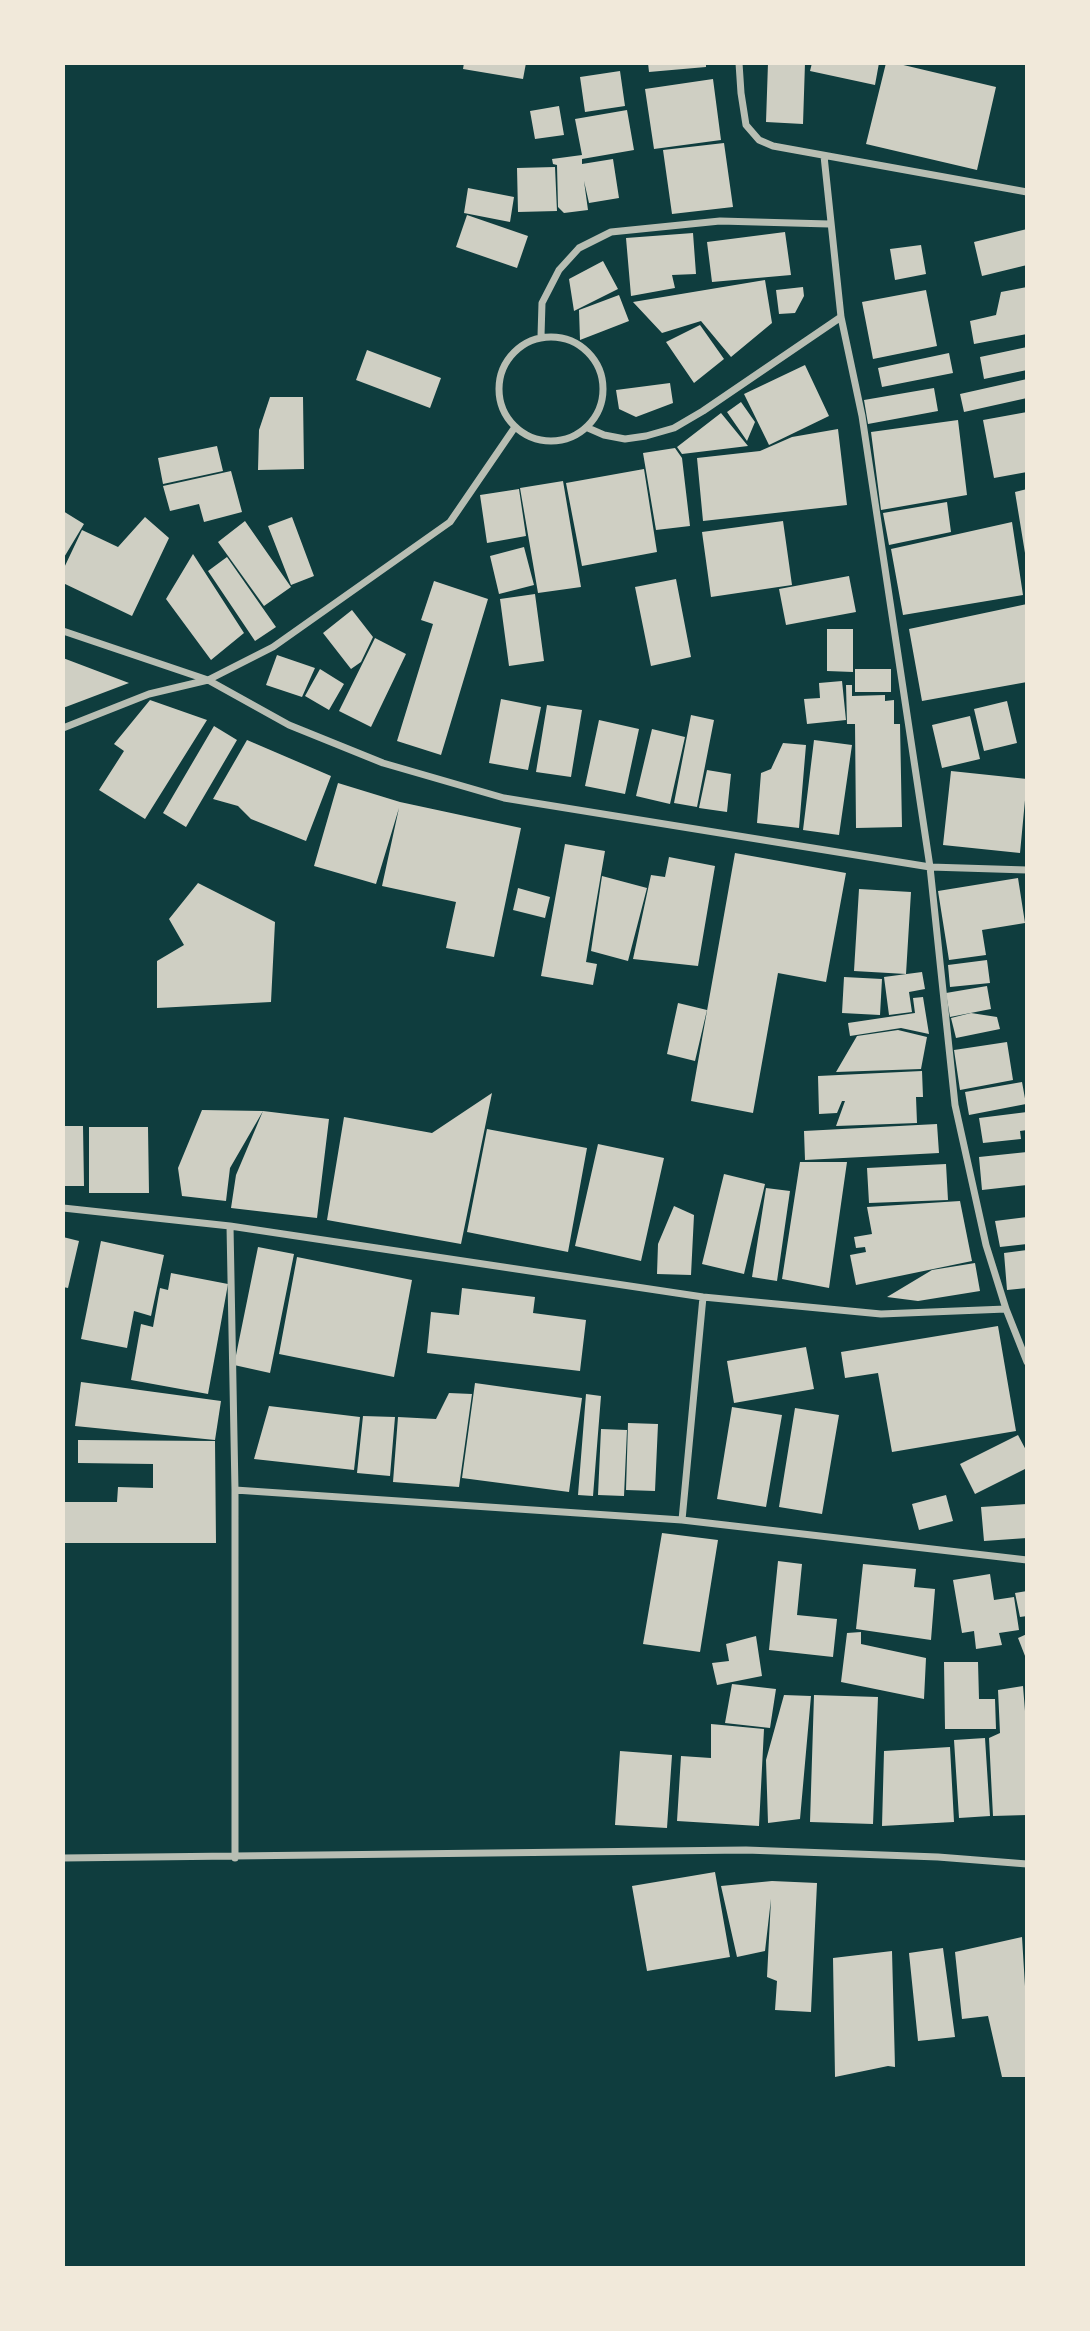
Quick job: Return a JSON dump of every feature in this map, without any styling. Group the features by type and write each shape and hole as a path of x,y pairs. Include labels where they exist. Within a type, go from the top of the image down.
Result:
{"street":[{"path":"739,63 747,125 758,140 773,146 824,156 1027,192"},
{"path":"824,156 841,317 862,416 930,867 955,1105 986,1245 1006,1309 1027,1362"},
{"path":"541,336 542,303 559,270 579,248 611,232 720,221 830,224"},
{"path":"588,428 604,435 625,439 674,428 841,317"},
{"path":"541,336 574,340 598,364 604,397 588,428 565,440 538,440 515,427 501,402 501,374 515,349 541,336"},
{"path":"63,728 149,694 208,680 273,647 450,522 515,427"},
{"path":"63,631 208,680 289,725 383,763 504,798 930,867 1027,870"},
{"path":"63,1208 230,1226 704,1297 881,1314 1006,1309"},
{"path":"230,1226 235,1858"},
{"path":"682,1520 704,1297"},
{"path":"234,1490 682,1520 1027,1560"},
{"path":"63,1858 746,1850 938,1857 1027,1864"}],"building":[{"path":"464,63 526,63 523,79 463,69"},
{"path":"648,63 706,63 706,67 649,72"},
{"path":"768,63 805,63 803,124 766,122"},
{"path":"812,63 879,63 875,85 810,71"},
{"path":"886,63 996,87 977,170 866,144"},
{"path":"620,71 625,106 585,112 580,77"},
{"path":"713,79 721,140 654,149 645,89"},
{"path":"559,106 564,135 535,139 530,111"},
{"path":"627,110 634,150 582,159 582,164 613,159 619,198 589,203 584,181 588,210 564,213 558,207 557,165 553,164 552,159 582,155 575,119"},
{"path":"724,143 733,207 672,214 663,150"},
{"path":"555,167 557,211 518,212 517,168"},
{"path":"468,188 514,197 510,222 464,213"},
{"path":"467,215 528,236 517,268 456,247"},
{"path":"1027,229 1027,265 982,276 974,242"},
{"path":"785,232 791,275 712,282 707,242"},
{"path":"693,233 696,274 672,275 675,288 631,296 626,238"},
{"path":"921,245 926,274 895,280 890,249"},
{"path":"603,261 618,289 574,311 569,279"},
{"path":"765,280 772,323 731,357 701,321 662,333 633,302"},
{"path":"803,287 804,296 795,313 779,314 776,290"},
{"path":"1027,287 1027,334 974,344 970,321 996,315 1001,292"},
{"path":"926,290 937,346 873,359 862,302"},
{"path":"619,295 629,321 580,340 579,310"},
{"path":"700,325 724,359 694,383 666,342"},
{"path":"1027,347 1027,370 984,379 980,357"},
{"path":"367,350 441,378 430,408 356,380"},
{"path":"949,353 953,373 882,387 878,368"},
{"path":"805,365 829,416 769,445 744,394"},
{"path":"1027,379 1027,398 964,412 960,394"},
{"path":"670,383 673,403 636,417 619,409 616,390"},
{"path":"934,388 938,411 868,424 864,400"},
{"path":"270,397 303,397 304,469 258,470 259,430"},
{"path":"741,402 755,422 747,441 727,412"},
{"path":"1027,412 1027,472 994,478 983,420"},
{"path":"721,413 748,446 682,454 677,447"},
{"path":"958,420 967,495 881,510 871,432"},
{"path":"838,429 847,505 703,521 697,458 760,451 792,437"},
{"path":"217,446 223,471 163,484 158,458"},
{"path":"675,448 682,458 690,526 656,530 643,453"},
{"path":"644,469 657,552 582,566 566,483"},
{"path":"231,471 242,512 204,522 199,504 170,511 163,486"},
{"path":"563,481 581,587 538,593 520,488"},
{"path":"519,489 526,536 487,543 480,495"},
{"path":"1027,489 1027,553 1025,553 1015,492"},
{"path":"947,502 951,532 889,545 883,513"},
{"path":"63,511 84,524 63,559"},
{"path":"145,517 169,538 132,616 63,583 63,570 82,530 118,547"},
{"path":"292,517 314,576 291,585 268,526"},
{"path":"245,521 291,587 264,606 218,542"},
{"path":"783,521 792,585 711,597 702,532"},
{"path":"1012,522 1023,595 903,615 891,549"},
{"path":"524,547 534,585 499,594 490,556"},
{"path":"193,554 244,633 211,660 166,599"},
{"path":"227,557 276,627 255,641 208,571"},
{"path":"849,576 856,612 786,625 779,589"},
{"path":"676,579 691,657 651,666 635,587"},
{"path":"434,581 488,599 441,755 397,741 433,624 421,620"},
{"path":"535,594 544,661 509,666 500,599"},
{"path":"1027,604 1027,682 922,701 909,629"},
{"path":"352,610 373,637 361,662 351,669 323,633"},
{"path":"827,629 853,629 853,672 827,671"},
{"path":"375,638 406,654 371,727 339,711"},
{"path":"277,655 315,668 302,697 266,685"},
{"path":"63,658 129,683 63,708"},
{"path":"320,669 344,684 329,710 305,696"},
{"path":"855,669 891,669 891,692 855,692"},
{"path":"842,681 846,720 807,724 804,699 820,698 819,683"},
{"path":"846,685 852,685 852,696 885,695 885,701 894,700 894,724 900,724 902,827 856,828 855,724 847,724"},
{"path":"501,699 541,707 528,770 489,763"},
{"path":"150,700 207,720 145,819 99,790 124,751 114,744"},
{"path":"1007,701 1017,743 984,751 974,709"},
{"path":"547,705 582,710 571,777 536,772"},
{"path":"691,715 714,720 697,807 674,803"},
{"path":"970,716 980,759 942,768 932,725"},
{"path":"599,720 639,729 625,794 585,786"},
{"path":"214,726 237,740 186,827 163,813"},
{"path":"652,729 685,737 670,804 636,796"},
{"path":"247,740 331,776 306,841 251,819 238,806 213,799"},
{"path":"814,740 852,745 839,835 803,830"},
{"path":"783,743 806,745 799,828 757,823 761,773 771,769"},
{"path":"707,770 731,774 727,812 699,808"},
{"path":"951,771 1027,779 1020,853 943,845"},
{"path":"338,783 400,802 521,828 494,957 446,948 456,902 382,886 399,808 376,884 314,866"},
{"path":"565,844 605,851 586,962 597,964 593,985 541,976"},
{"path":"735,853 846,873 826,982 778,973 753,1113 691,1101"},
{"path":"669,857 715,866 698,966 633,959 651,875 665,877"},
{"path":"602,876 647,888 628,961 591,951"},
{"path":"1018,878 1025,923 982,930 986,955 949,960 938,891"},
{"path":"198,883 275,922 271,1002 157,1008 157,961 184,945 169,919"},
{"path":"518,888 550,897 545,918 513,910"},
{"path":"859,889 911,892 906,974 854,971"},
{"path":"987,960 990,983 950,987 948,965"},
{"path":"922,972 925,989 909,992 912,1012 889,1015 884,977"},
{"path":"844,977 882,979 880,1015 842,1013"},
{"path":"987,986 991,1009 950,1017 946,993"},
{"path":"923,997 929,1034 901,1028 850,1036 848,1023 915,1013 913,998"},
{"path":"678,1003 707,1010 695,1061 667,1054"},
{"path":"971,1013 997,1017 1000,1029 956,1038 951,1018"},
{"path":"898,1030 927,1037 921,1069 836,1072 857,1036"},
{"path":"1007,1042 1013,1080 960,1090 954,1050"},
{"path":"922,1071 923,1097 916,1097 917,1123 836,1126 845,1101 842,1101 837,1113 819,1114 818,1076"},
{"path":"1022,1082 1026,1104 969,1115 965,1092"},
{"path":"492,1093 461,1244 327,1220 344,1117 432,1133"},
{"path":"202,1110 263,1111 230,1168 226,1201 182,1196 178,1168"},
{"path":"263,1111 329,1119 317,1218 231,1208 236,1175"},
{"path":"1027,1112 1027,1130 1020,1131 1021,1139 983,1143 979,1118"},
{"path":"937,1124 939,1153 805,1160 804,1131"},
{"path":"63,1126 83,1126 84,1186 63,1186"},
{"path":"89,1127 148,1127 149,1193 89,1193"},
{"path":"487,1129 587,1148 568,1252 467,1232"},
{"path":"598,1144 664,1158 641,1261 575,1246"},
{"path":"1027,1152 1027,1185 982,1190 979,1157"},
{"path":"800,1162 847,1162 829,1288 782,1279"},
{"path":"946,1164 948,1200 869,1203 867,1168"},
{"path":"724,1174 765,1184 744,1274 702,1264"},
{"path":"766,1188 790,1191 777,1281 752,1277"},
{"path":"960,1201 972,1261 856,1285 850,1255 866,1252 865,1247 856,1248 854,1237 872,1234 867,1207"},
{"path":"674,1206 694,1215 691,1275 657,1274 658,1244"},
{"path":"1027,1217 1027,1244 1000,1247 995,1221"},
{"path":"63,1237 79,1241 68,1288 63,1287"},
{"path":"101,1241 164,1255 151,1316 134,1311 127,1348 81,1339"},
{"path":"258,1247 294,1254 270,1373 234,1365"},
{"path":"1027,1250 1027,1288 1007,1290 1004,1253"},
{"path":"297,1257 412,1280 394,1377 279,1354"},
{"path":"975,1263 980,1291 918,1301 887,1297 932,1270"},
{"path":"171,1273 228,1284 208,1394 131,1380 141,1324 153,1327 160,1288 168,1290"},
{"path":"462,1288 535,1297 533,1313 586,1320 580,1371 427,1353 431,1312 459,1315"},
{"path":"998,1326 1016,1431 892,1452 878,1373 845,1378 841,1352"},
{"path":"806,1347 814,1389 734,1403 727,1361"},
{"path":"81,1382 221,1401 215,1440 75,1426"},
{"path":"475,1383 582,1398 569,1492 462,1478"},
{"path":"449,1393 472,1394 459,1487 393,1482 398,1417 436,1419"},
{"path":"586,1394 601,1396 593,1496 578,1495"},
{"path":"269,1406 360,1417 354,1470 254,1459"},
{"path":"732,1407 782,1415 766,1507 717,1499"},
{"path":"795,1408 839,1415 822,1514 779,1507"},
{"path":"363,1416 395,1417 390,1476 357,1473"},
{"path":"628,1423 658,1424 655,1491 626,1490"},
{"path":"601,1429 627,1430 624,1496 598,1495"},
{"path":"1018,1435 1027,1452 1027,1468 975,1494 960,1464"},
{"path":"78,1440 215,1441 216,1543 63,1543 63,1502 117,1502 118,1487 153,1488 153,1464 78,1463"},
{"path":"946,1495 953,1521 919,1530 912,1504"},
{"path":"1027,1504 1027,1538 984,1541 981,1507"},
{"path":"662,1533 718,1540 700,1652 643,1644"},
{"path":"778,1561 802,1564 797,1615 837,1619 833,1657 769,1650"},
{"path":"863,1564 916,1569 914,1587 935,1589 931,1640 856,1629"},
{"path":"990,1574 994,1600 1014,1597 1019,1630 999,1633 1002,1645 976,1649 974,1631 962,1633 953,1580"},
{"path":"1027,1591 1027,1616 1020,1617 1015,1593"},
{"path":"861,1632 861,1644 926,1658 924,1699 841,1682 847,1633"},
{"path":"1027,1634 1027,1661 1018,1638"},
{"path":"756,1636 762,1676 717,1685 712,1663 729,1661 726,1644"},
{"path":"944,1662 978,1662 979,1699 995,1699 996,1729 945,1729"},
{"path":"732,1684 776,1689 770,1728 725,1723"},
{"path":"1023,1686 1027,1736 1027,1815 993,1816 989,1738 1000,1733 998,1690"},
{"path":"784,1695 811,1696 800,1819 768,1823 766,1760"},
{"path":"814,1695 878,1697 873,1824 810,1822"},
{"path":"711,1724 764,1729 759,1826 677,1821 681,1756 711,1758"},
{"path":"985,1738 990,1816 959,1818 954,1740"},
{"path":"950,1747 954,1822 882,1826 884,1751"},
{"path":"620,1751 672,1755 667,1828 615,1825"},
{"path":"715,1872 730,1957 647,1971 632,1886"},
{"path":"772,1881 817,1883 811,2012 775,2010 777,1981 767,1977 771,1899 765,1951 737,1957 721,1886"},
{"path":"1022,1937 1027,2077 1002,2077 988,2016 962,2019 955,1952"},
{"path":"943,1948 955,2037 918,2041 909,1953"},
{"path":"892,1951 895,2067 888,2066 835,2077 833,1958"}]}
